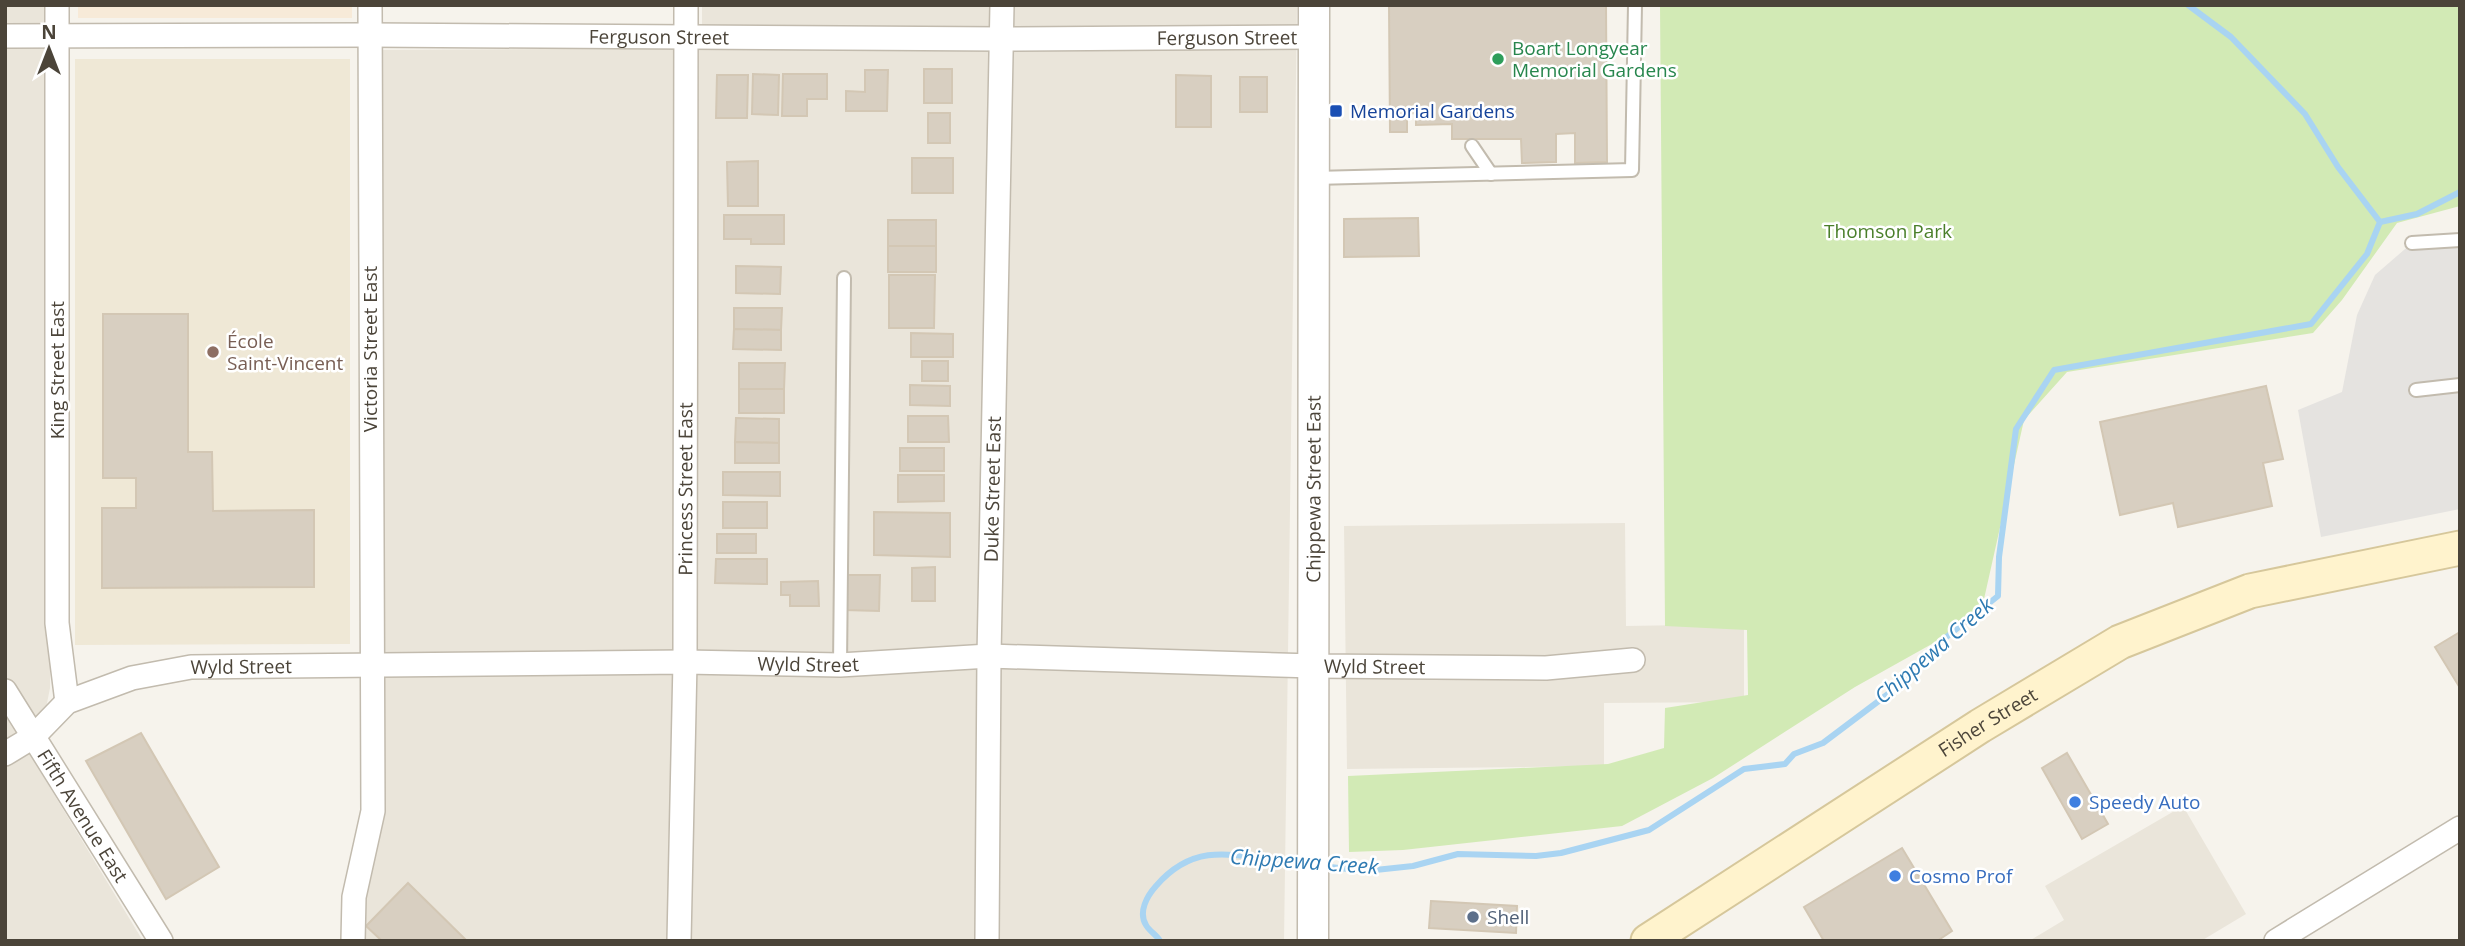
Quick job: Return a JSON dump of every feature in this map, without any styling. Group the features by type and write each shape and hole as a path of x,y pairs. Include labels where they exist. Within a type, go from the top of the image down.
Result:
{"main road":[{"name":"Fisher Street","path":"1648,941 1980,726 2120,642 2250,591 2357,572 2460,548"},
{"name":"Fisher Street","path":"2357,572 2460,562"}],"street":[{"name":"King Street East","path":"57,5 57,623 67,702"},
{"name":"Victoria Street East","path":"353,941 354,897 373,811 370,5"},
{"name":"Princess Street East","path":"679,941 685,662 686,5"},
{"name":"Duke Street East","path":"987,941 989,656 1002,5"},
{"name":"Chippewa Street East","path":"1313,941 1314,5"},
{"name":"Ferguson Street","path":"5,36 1002,39 1314,37"},
{"name":"Wyld Street","path":"5,754 33,737 67,702 132,678 191,667 685,662 840,665 989,656 1314,666 1546,668 1633,660"},
{"name":"Fifth Avenue East","path":"5,691 161,941"},
{"path":"2276,941 2460,828"}],"lane":[{"path":"1314,178 1632,170 1635,5"},
{"path":"1472,145 1491,174"},
{"path":"2412,243 2460,240"},
{"path":"840,665 844,278"},
{"path":"2416,390 2460,386"}],"shaded area":[{"path":"5,5 49,5 50,688 35,763 143,941 5,941"},
{"path":"78,5 352,5 352,18 78,18"},
{"path":"702,5 1297,5 1284,941 362,941 379,50 702,48"},
{"name":"École Saint-Vincent","path":"75,59 350,59 350,644 75,645"},
{"path":"2460,240 2460,509 2321,537 2298,410 2342,392 2357,315 2375,275 2412,243"},
{"path":"1625,523 1626,626 1744,624 1744,702 1604,703 1604,766 1347,769 1344,526"},
{"path":"2183,806 2246,914 2201,941 2029,941 2064,920 2045,886"}],"green space":[{"name":"Thomson Park","path":"1660,5 2460,5 2460,206 2397,223 2342,300 2313,333 2067,372 2024,420 1980,617 1855,687 1713,778 1622,826 1403,850 1349,852 1348,776 1608,764 1664,748 1665,708 1748,695 1747,630 1665,626"}],"building":[{"name":"Boart Longyear Memorial Gardens","path":"1389,5 1606,5 1607,162 1575,163 1575,133 1556,134 1556,162 1522,163 1521,139 1452,139 1452,124 1416,125 1416,113 1407,114 1407,132 1390,132"},
{"path":"924,69 952,69 952,103 924,103"},
{"path":"865,70 888,70 887,111 846,111 846,91 865,92"},
{"path":"753,74 779,75 778,115 752,114"},
{"path":"783,74 827,74 827,99 807,99 807,116 782,116"},
{"path":"717,75 748,75 747,118 716,118"},
{"path":"1176,75 1211,76 1211,127 1176,127"},
{"path":"1240,77 1267,77 1267,112 1240,112"},
{"path":"928,113 950,113 950,143 928,143"},
{"path":"912,158 953,158 953,193 912,193"},
{"path":"758,161 758,206 728,206 727,162"},
{"path":"724,215 784,215 784,244 751,244 751,239 724,239"},
{"path":"1418,218 1419,256 1344,257 1344,219"},
{"path":"888,220 936,220 936,246 888,246"},
{"path":"888,246 936,246 936,272 888,272"},
{"path":"736,266 781,267 780,294 736,293"},
{"path":"889,275 935,275 934,328 889,328"},
{"path":"734,308 782,308 781,330 734,329"},
{"path":"103,314 188,314 188,452 212,452 213,511 314,510 314,587 102,588 102,508 136,508 136,478 103,478"},
{"path":"734,329 781,330 781,350 733,349"},
{"path":"911,333 953,334 953,357 911,357"},
{"path":"922,361 948,361 948,381 922,381"},
{"path":"739,363 785,363 784,389 739,389"},
{"path":"910,385 950,386 950,406 910,405"},
{"path":"2266,386 2283,459 2263,463 2272,506 2178,527 2173,503 2120,515 2100,422"},
{"path":"739,389 784,389 784,413 739,413"},
{"path":"908,416 948,416 949,442 908,442"},
{"path":"736,418 779,419 779,443 735,442"},
{"path":"735,442 779,443 779,463 735,463"},
{"path":"900,448 944,448 944,471 900,471"},
{"path":"723,472 780,472 780,496 723,495"},
{"path":"898,475 944,475 944,501 898,502"},
{"path":"723,502 767,502 767,528 723,528"},
{"path":"874,512 950,513 950,557 874,555"},
{"path":"717,534 756,534 756,553 717,553"},
{"path":"716,559 767,559 767,584 715,583"},
{"path":"935,567 935,601 912,601 912,568"},
{"path":"845,575 880,575 879,611 845,610"},
{"path":"818,581 819,606 790,606 790,595 781,595 781,582"},
{"path":"2460,632 2460,688 2435,647"},
{"path":"141,733 219,867 166,899 86,761"},
{"path":"2067,753 2108,824 2082,839 2042,768"},
{"path":"1902,848 1952,931 1937,941 1824,941 1804,907"},
{"path":"408,883 467,941 382,941 366,926"},
{"name":"Shell","path":"1431,901 1517,906 1516,933 1429,928"}],"waterway":[{"name":"Chippewa Creek","path":"1321,866 1366,871 1413,866 1458,854 1536,856 1561,853 1649,830 1744,769 1785,764 1794,754 1823,743 1896,688 1944,639 1998,596 1999,557 2016,429 2054,370 2311,324 2367,254 2380,222 2338,167 2305,114 2231,37 2188,5"},
{"path":"2380,222 2417,214 2460,192"},
{"name":"Chippewa Creek","path":"1160,941 1144,920 1145,904 1156,886 1173,870 1191,860 1226,854 1306,865"}],"place":[{"name":"Boart Longyear Memorial Gardens","path":"1498,59"},
{"name":"Memorial Gardens","path":"1336,111"},
{"name":"École Saint-Vincent","path":"213,352"},
{"name":"Speedy Auto","path":"2075,802"},
{"name":"Cosmo Prof","path":"1895,876"},
{"name":"Shell","path":"1473,917"}]}
